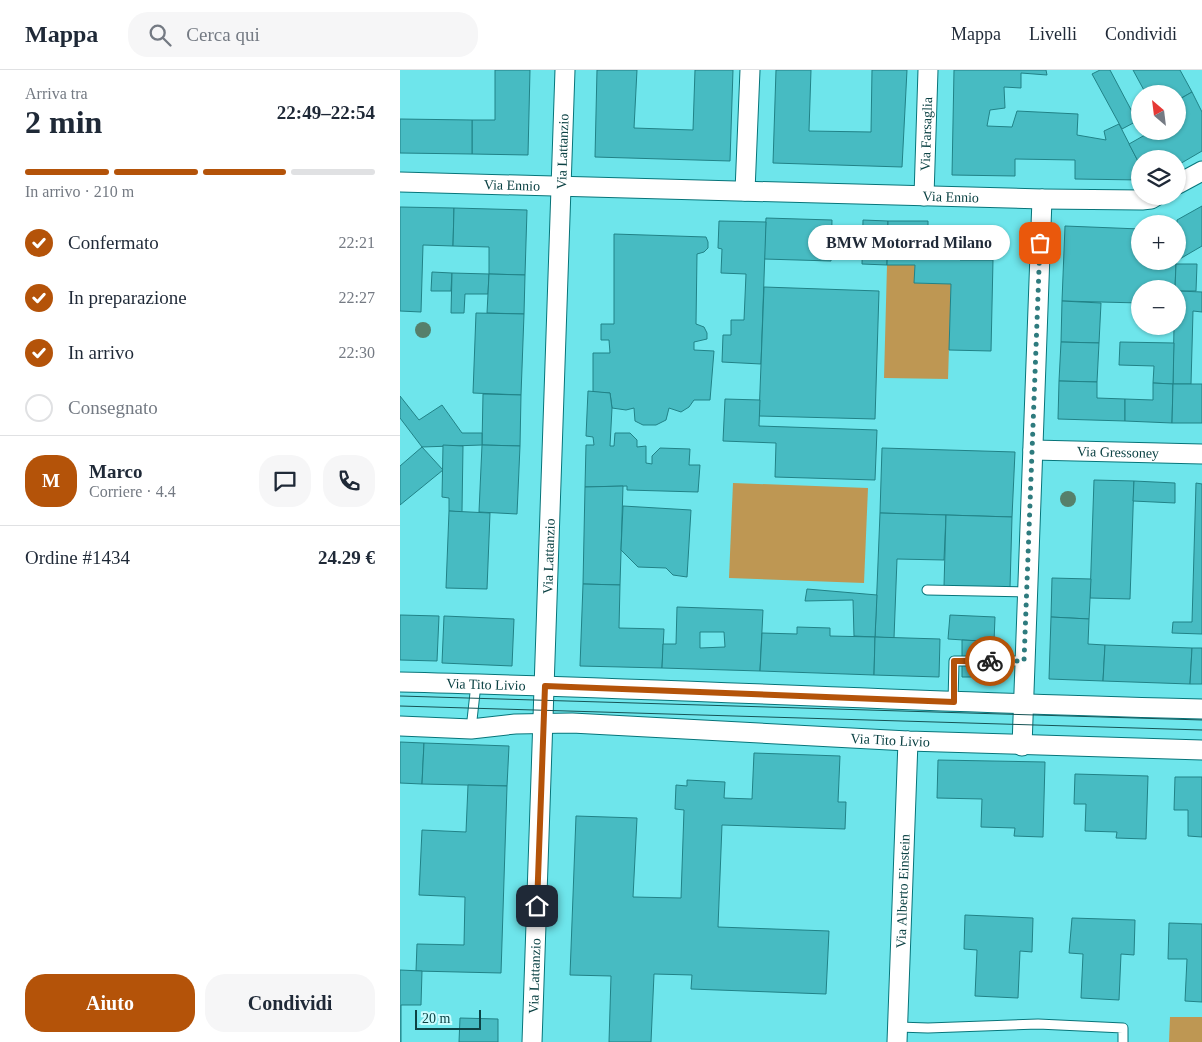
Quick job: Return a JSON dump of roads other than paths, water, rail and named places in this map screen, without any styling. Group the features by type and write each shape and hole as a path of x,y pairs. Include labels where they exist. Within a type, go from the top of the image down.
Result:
{"street":[{"name":"Via Lattanzio","path":"532,1042 565,70"},
{"path":"745,190 750,70"},
{"name":"Via Farsaglia","path":"924,196 928,70"},
{"path":"1186,180 1202,171"},
{"name":"Via Ennio","path":"400,182 1131,200"},
{"path":"1022,746 1042,199"},
{"name":"Via Gressoney","path":"1033,450 1202,454"},
{"name":"Via Tito Livio","path":"400,682 1023,705 1202,709"},
{"name":"Via Tito Livio","path":"400,726 471,729 515,724 572,723 1022,746 1202,750"},
{"name":"Via Alberto Einstein","path":"897,1035 908,741"}],"lane":[{"path":"927,590 1027,592"},
{"path":"954,702 954,661 1024,661"},
{"path":"471,729 476,684"},
{"path":"897,1035 928,1028 1038,1024 1124,1028 1123,1042"}],"tram line":[{"path":"400,696 1202,720"},
{"path":"400,706 1202,730"}],"place":[{"name":"BMW Motorrad Milano","path":"1040,243"}]}
